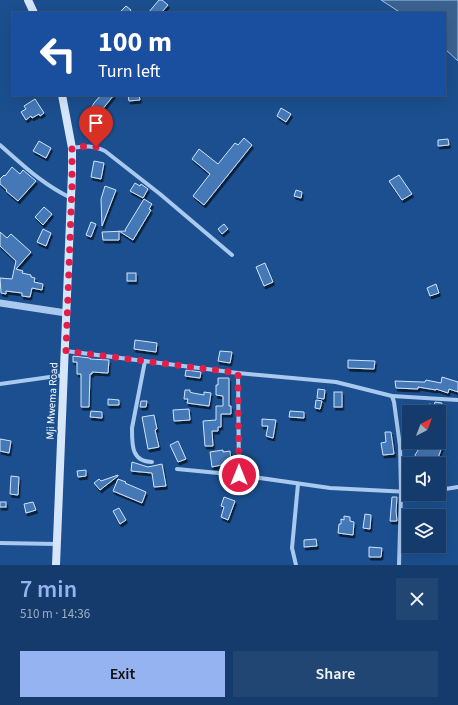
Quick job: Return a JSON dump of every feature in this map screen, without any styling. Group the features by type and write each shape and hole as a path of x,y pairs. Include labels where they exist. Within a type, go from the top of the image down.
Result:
{"main road":[{"path":"28,0 34,12"},
{"name":"Mji Mwema Road","path":"56,565 72,198 72,148 62,96"}],"street":[{"path":"0,145 48,186 72,198"},
{"path":"72,148 92,146 105,151 160,194 232,255"},
{"path":"0,303 66,313"},
{"path":"66,351 238,373 336,382 392,396 458,400"},
{"path":"145,361 132,428 132,437 133,447 137,457 142,461 152,462"},
{"path":"238,373 239,475"},
{"path":"0,384 64,375"},
{"path":"392,396 400,446 401,493 399,565"},
{"path":"177,469 239,475 330,488 401,493"},
{"path":"296,565 292,548 298,484"},
{"path":"446,489 458,488"},
{"path":"0,543 57,544"}],"water":[{"path":"381,0 458,0 458,61 446,50 446,12 399,12"}],"building":[{"path":"159,0 162,0 168,5 162,12 149,12"},
{"path":"126,6 131,10 130,12 120,12"},
{"path":"100,96 113,96 101,111 105,113 99,123 87,116 94,103"},
{"path":"128,96 139,96 140,100 129,101"},
{"path":"35,99 44,113 40,116 39,114 32,118 31,116 26,120 21,112 26,109 24,106"},
{"path":"281,108 291,114 286,122 277,116"},
{"path":"244,138 252,145 204,205 193,196 210,174 192,159 199,149 218,164 235,143 238,145"},
{"path":"448,139 449,145 438,146 438,140"},
{"path":"39,141 51,148 46,158 33,151"},
{"path":"94,161 104,163 101,179 91,177"},
{"path":"12,167 20,174 23,170 36,181 18,201 0,184 0,179 4,175 5,176"},
{"path":"399,175 412,194 402,200 389,181"},
{"path":"135,183 140,186 141,184 148,189 143,198 130,191"},
{"path":"105,186 116,190 102,226 101,199"},
{"path":"296,190 302,192 301,198 294,196"},
{"path":"144,199 152,204 149,209 151,210 133,240 119,231 126,231 125,230"},
{"path":"44,207 52,214 43,225 35,217"},
{"path":"91,222 96,224 91,237 86,235"},
{"path":"224,224 228,229 222,234 218,229"},
{"path":"43,229 51,233 46,246 37,242"},
{"path":"119,231 119,240 103,240 102,232"},
{"path":"0,232 7,238 11,234 31,252 16,269 23,271 22,273 31,275 31,277 35,278 34,282 43,284 42,290 32,288 30,297 22,296 22,293 6,291 6,294 1,293 0,278 12,279 16,261 0,246"},
{"path":"265,263 273,282 264,286 256,267"},
{"path":"127,273 136,273 136,281 127,281"},
{"path":"436,284 439,293 430,296 427,288"},
{"path":"135,340 157,343 156,352 134,349"},
{"path":"220,351 232,352 230,363 218,361"},
{"path":"73,356 109,360 108,373 92,372 92,374 90,374 89,407 81,407 81,374 77,374 77,362 73,362"},
{"path":"348,360 375,361 374,369 348,368"},
{"path":"186,370 201,372 200,378 185,376"},
{"path":"442,377 458,382 458,392 449,389 448,393 436,389 418,387 418,389 396,388 395,381 425,382 426,380 441,383"},
{"path":"218,378 229,378 229,406 231,406 231,414 221,414 221,427 218,427 218,431 212,431 213,446 205,446 203,421 216,420 216,406 223,406 223,396 216,395"},
{"path":"318,389 325,390 324,399 317,398"},
{"path":"185,390 190,390 190,392 204,395 204,392 211,393 209,406 187,403 188,399 184,399"},
{"path":"334,392 342,392 342,407 334,407"},
{"path":"108,399 119,400 119,405 108,405"},
{"path":"316,400 322,401 320,409 315,408"},
{"path":"141,401 147,401 146,407 140,407"},
{"path":"435,402 442,403 441,405 434,405"},
{"path":"189,409 190,420 174,421 173,410"},
{"path":"91,411 102,412 102,418 90,417"},
{"path":"290,411 304,412 304,418 289,417"},
{"path":"154,415 157,429 155,430 159,447 148,449 142,417"},
{"path":"262,419 276,420 273,438 266,436 268,426 262,426"},
{"path":"385,432 391,432 394,454 383,455 381,443 386,442"},
{"path":"0,439 11,441 9,453 0,451"},
{"path":"178,441 186,459 178,462 170,445"},
{"path":"419,449 441,449 438,457 416,457 415,455"},
{"path":"223,450 223,452 230,451 231,463 212,467 210,452"},
{"path":"132,462 148,467 162,464 166,486 154,487 152,473 131,471"},
{"path":"86,470 86,476 78,477 77,471"},
{"path":"11,476 19,477 18,495 10,494"},
{"path":"118,476 100,490 94,483 99,479 101,481"},
{"path":"118,479 146,492 142,503 113,491"},
{"path":"228,480 234,481 233,487 227,485"},
{"path":"224,497 235,501 228,520 221,517 224,507 221,506"},
{"path":"392,497 397,497 397,521 390,521"},
{"path":"0,502 6,502 6,507 0,507"},
{"path":"33,502 36,510 26,513 24,504"},
{"path":"119,508 126,520 120,524 113,511"},
{"path":"365,514 371,515 370,529 363,528"},
{"path":"344,516 350,517 350,521 354,522 353,535 338,533 339,524 341,524 341,519 344,520"},
{"path":"316,539 317,546 304,547 304,540"},
{"path":"369,547 382,548 381,557 369,557"}],"route":[{"path":"96,147 87,146 72,148 66,351 238,373 239,475"}]}
